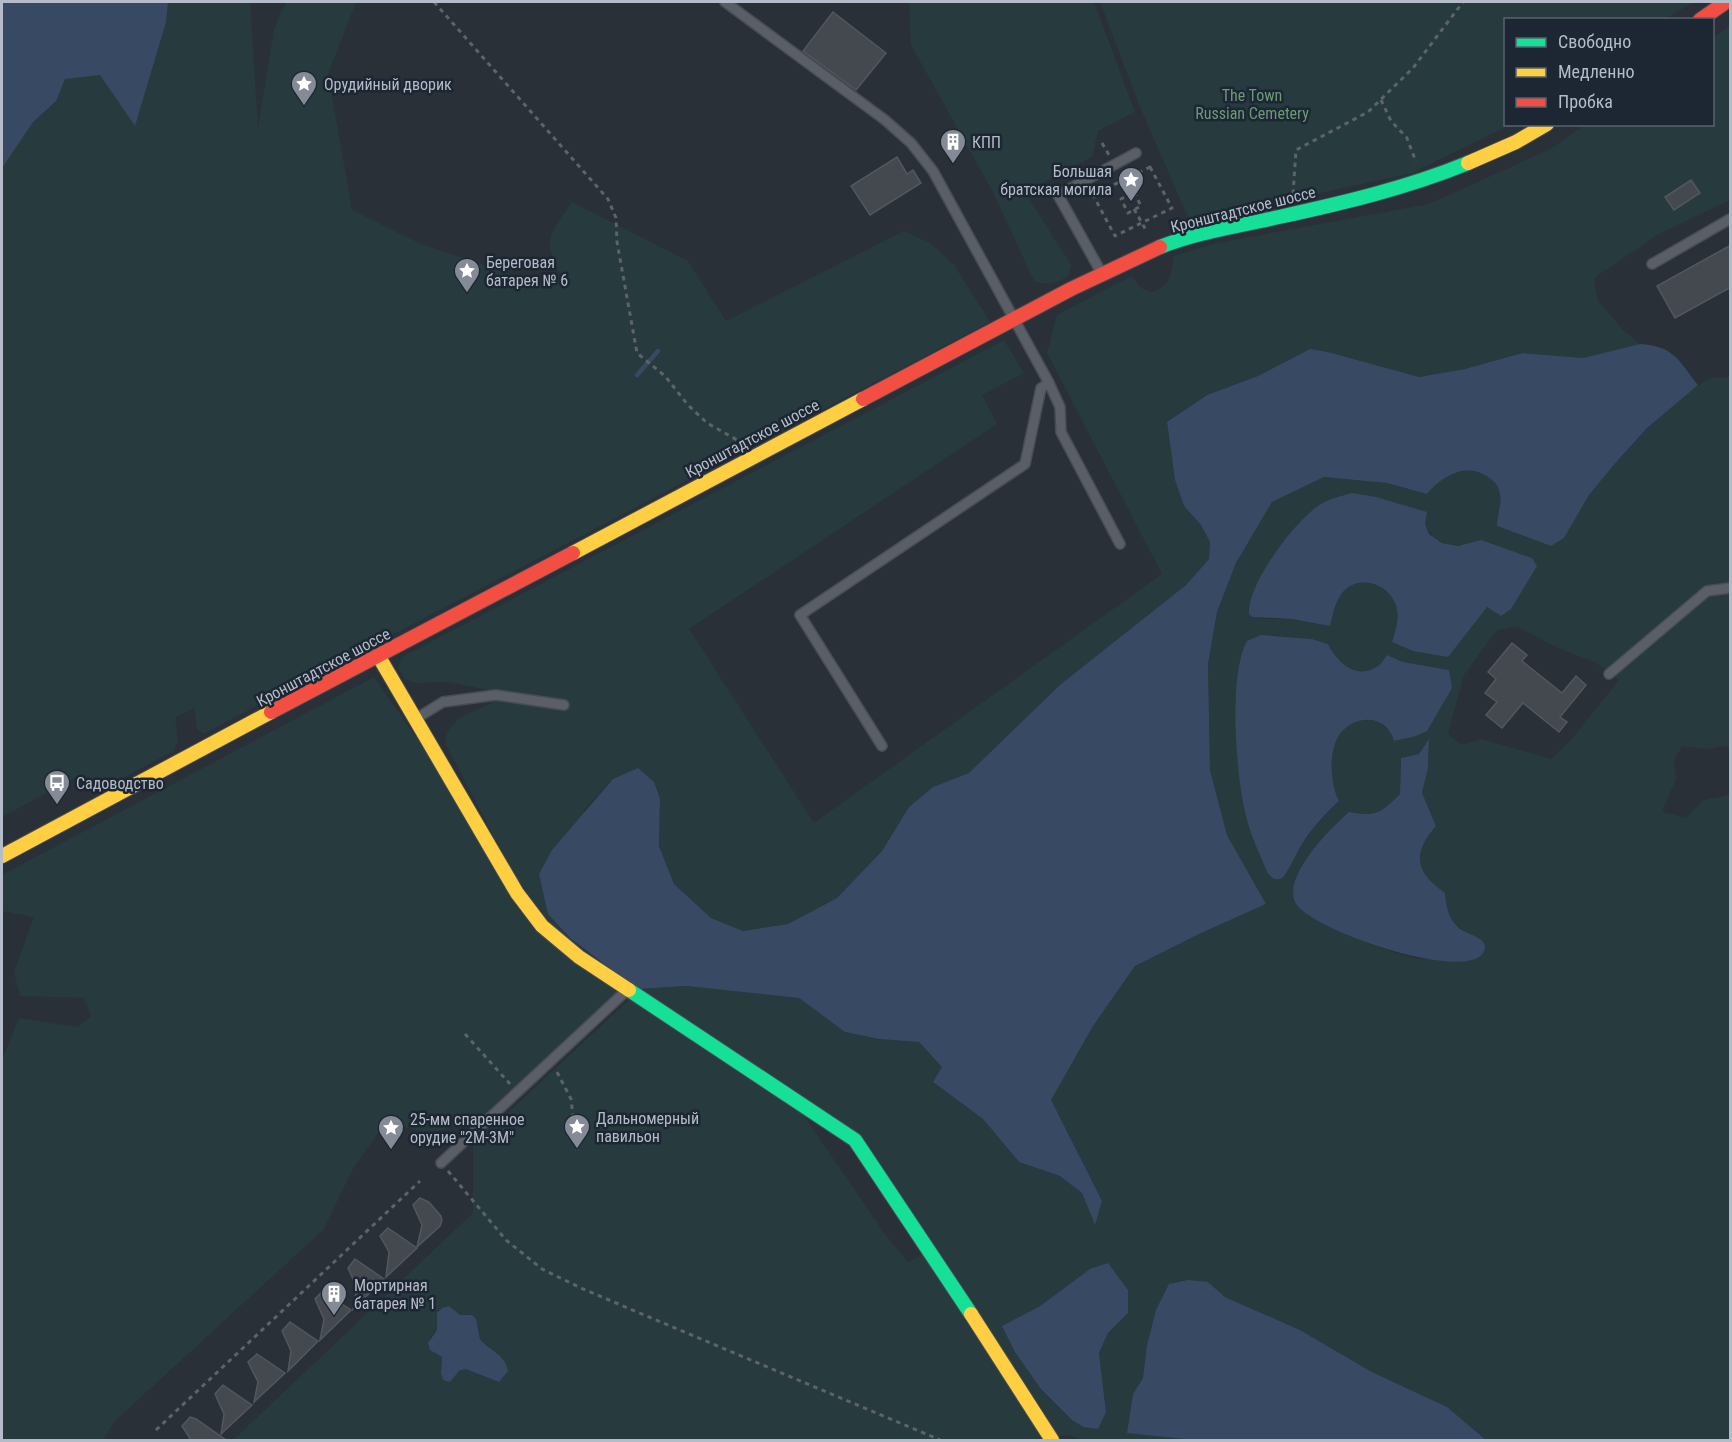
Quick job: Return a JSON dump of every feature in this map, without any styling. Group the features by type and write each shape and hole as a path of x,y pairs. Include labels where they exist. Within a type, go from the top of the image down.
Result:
{"street":[{"path":"1703,18 1726,2"},
{"name":"Кронштадтское шоссе","path":"2,856 379,657 743,460 1015,320 1101,273 1194,235 1292,214 1422,181 1476,161 1518,142 1544,126"},
{"path":"379,657 517,893 542,926 579,957 855,1140 1052,1440"}],"lane":[{"path":"725,2 885,120 911,143 933,171 1049,383 1060,407 1061,432 1120,544"},
{"path":"1101,273 1058,195 1136,153"},
{"path":"1652,264 1731,219"},
{"path":"882,746 800,615 1026,464 1041,388 1049,383"},
{"path":"1609,674 1707,591 1731,588"},
{"path":"415,719 443,702 496,695 564,705"},
{"path":"441,1163 628,990"}],"path":[{"path":"434,2 608,199 616,218 617,242 637,353 665,376 688,405 707,423 742,443"},
{"path":"1292,214 1296,150 1368,112 1413,68 1463,2"},
{"path":"1381,100 1391,121 1407,138 1422,181"},
{"path":"1150,167 1172,208 1142,224 1115,237 1093,195 1150,167"},
{"path":"1134,192 1141,206 1134,209 1128,213 1121,199 1134,192"},
{"path":"1134,209 1142,224"},
{"path":"465,1034 518,1092"},
{"path":"551,1061 571,1099 577,1150"},
{"path":"441,1163 506,1240 542,1269 583,1289 940,1440"},
{"path":"156,1430 420,1181"}],"green space":[{"path":"2,2 250,2 258,127 274,29 286,2 356,2 328,74 352,210 421,244 552,288 560,274 551,252 551,236 572,202 688,261 726,321 904,231 930,243 954,265 990,322 203,734 197,729 194,708 175,718 178,739 174,751 90,795 82,774 2,817"},
{"path":"909,2 1094,2 1135,112 1098,131 1092,157 1025,192 1071,265 1068,276 1064,279 1047,284 1034,281 993,192 911,45"},
{"name":"The Town Russian Cemetery","path":"1100,2 1693,2 1668,18 1504,18 1504,126 1508,126 1412,173 1190,222 1140,107"},
{"path":"1730,26 1730,200 1657,235 1594,278 1598,301 1622,329 1640,344 1583,358 1521,353 1465,369 1419,377 1310,349 1258,376 1207,395 1167,422 1175,480 1184,506 1201,525 1210,542 1209,559 1186,585 1061,684 969,774 933,787 909,807 882,851 837,898 788,924 743,931 711,918 674,884 659,846 660,799 638,769 613,779 584,810 571,939 546,923 506,860 445,743 447,735 456,722 469,713 492,703 493,691 448,682 416,683 405,679 398,668 402,657 1004,340 1024,373 982,395 997,424 689,629 814,823 1162,574 1047,353 1057,315 1131,276 1141,288 1150,292 1157,290 1169,279 1174,256 1217,243 1429,204 1550,149 1584,126 1714,126 1714,37"},
{"path":"1714,377 1730,378 1730,748 1725,746 1709,749 1682,746 1674,760 1676,779 1662,812 1686,818 1704,800 1730,795 1730,1440 1486,1440 1447,1407 1372,1372 1300,1330 1225,1297 1208,1282 1147,1345 1143,1378 1133,1394 1127,1432 1194,1440 1084,1440 1067,1435 1037,1440 233,1440 473,1213 473,1145 630,999 804,1116 887,1237 908,1262 926,1253 858,1136 638,989 686,986 799,998 845,1032 879,1039 919,1042 943,1067 933,1082 983,1119 1019,1162 1060,1176 1082,1193 1095,1224 1102,1201 1050,1100 1093,1026 1135,966 1266,904 1227,835 1210,770 1208,664 1217,612 1236,563 1272,502 1324,477 1387,483 1427,494 1436,483 1447,476 1463,471 1480,472 1488,475 1494,481 1500,493 1497,526 1551,546 1565,536 1589,495 1630,446 1663,413 1697,386","holes":["1425,524 1435,538 1442,542 1457,545 1481,540 1392,642 1397,618 1395,602 1385,590 1370,583 1354,584 1343,591 1330,626 1292,619 1259,619 1248,608 1274,556","1516,626 1558,648 1597,663 1619,680 1570,741 1551,759 1481,739 1462,745 1448,734 1464,675 1496,631","1271,635 1312,639 1328,644 1342,663 1355,670 1370,670 1379,665 1387,655 1403,662 1449,670 1413,737 1394,741 1384,726 1370,720 1354,723 1340,734 1332,758 1332,777 1339,802 1309,834 1286,873 1271,877 1250,830 1243,798 1236,732 1239,666 1243,649","1429,740 1428,768 1422,793 1436,826 1423,845 1421,854 1423,870 1428,878 1445,893 1450,916 1458,927 1480,938 1424,959 1362,941 1304,911 1349,812 1372,814 1388,806 1400,794 1401,758 1419,754","1090,1269 1128,1313 1108,1333 1099,1353 1106,1412 1083,1427 1070,1417 1037,1381 1002,1326 1040,1306","449,1306 460,1315 467,1314 478,1326 480,1339 497,1353 473,1370 465,1369 460,1372 450,1382 441,1373 442,1357 436,1354 430,1337 437,1330"]},
{"path":"374,677 431,759 515,899 618,991 479,1120 430,1133 385,1123 353,1169 323,1230 115,1421 103,1440 2,1440 2,1060 19,1018 77,1027 91,1016 84,998 20,996 14,972 34,917 2,911 2,875"}],"water":[{"path":"2,2 168,2 166,22 135,126 100,75 65,79 56,101 33,122 2,168"},
{"path":"1640,344 1668,351 1698,385 1647,428 1589,495 1564,538 1551,546 1497,526 1500,493 1493,480 1477,472 1461,471 1446,477 1427,494 1387,483 1324,477 1272,502 1236,563 1217,612 1208,664 1210,770 1227,835 1266,904 1135,966 1093,1026 1051,1100 1102,1201 1095,1225 1082,1193 1060,1176 1019,1162 983,1119 933,1082 942,1067 919,1042 879,1039 845,1032 799,998 686,986 638,989 571,939 548,914 539,874 552,850 613,779 638,768 654,782 660,799 659,846 674,884 711,918 743,931 788,924 837,898 882,851 909,807 933,787 969,773 1061,684 1186,585 1209,559 1210,542 1201,525 1184,506 1175,480 1167,422 1207,395 1258,376 1310,349 1419,377 1465,369 1522,353 1583,358"},
{"path":"1352,493 1376,497 1427,512 1425,524 1429,534 1442,543 1458,546 1481,540 1532,558 1537,566 1511,609 1501,616 1487,607 1448,657 1413,651 1392,642 1397,618 1395,602 1385,590 1370,583 1354,584 1343,591 1330,626 1292,619 1253,617 1249,614 1250,601 1256,586 1287,537 1321,504"},
{"path":"1261,635 1312,639 1328,644 1342,663 1355,670 1370,670 1379,665 1387,655 1403,662 1449,670 1452,688 1427,731 1413,737 1394,741 1385,726 1370,720 1354,723 1340,734 1332,758 1332,777 1339,801 1310,832 1285,874 1279,879 1272,878 1267,872 1250,830 1242,799 1237,753 1236,701 1241,656 1247,641"},
{"path":"1429,739 1428,768 1422,793 1436,826 1423,845 1420,862 1428,878 1445,893 1451,919 1460,929 1483,942 1484,951 1473,960 1451,962 1390,950 1328,926 1306,914 1295,902 1293,891 1296,879 1302,866 1321,840 1349,812 1372,814 1378,812 1400,794 1401,758 1419,754"},
{"path":"1108,1263 1128,1290 1128,1313 1108,1333 1099,1353 1106,1412 1098,1429 1083,1427 1072,1420 1041,1389 1015,1352 1002,1326 1040,1306 1090,1269"},
{"path":"1188,1280 1208,1282 1225,1297 1300,1330 1372,1372 1447,1407 1486,1440 1194,1440 1127,1433 1133,1394 1143,1378 1147,1345 1156,1310 1169,1284"},
{"path":"449,1306 460,1315 472,1315 476,1319 480,1339 504,1361 508,1371 499,1382 466,1369 459,1371 450,1382 443,1380 442,1357 430,1350 428,1343 437,1330 437,1313"}],"building":[{"path":"833,12 886,53 856,90 803,51"},
{"path":"897,157 907,174 913,170 921,183 870,215 851,186"},
{"path":"1691,180 1700,193 1674,210 1665,197"},
{"path":"1731,245 1731,287 1675,318 1657,286"},
{"path":"1512,643 1527,655 1522,661 1562,693 1576,676 1586,685 1560,717 1567,722 1559,732 1523,703 1502,728 1486,715 1497,702 1485,693 1496,679 1488,672"},
{"path":"420,1198 429,1202 442,1220 440,1226 417,1247 422,1225 413,1205"},
{"path":"388,1228 417,1248 386,1277 389,1252 380,1236"},
{"path":"355,1259 384,1279 353,1309 357,1288 348,1268"},
{"path":"323,1291 351,1310 320,1340 324,1319 315,1299"},
{"path":"290,1322 318,1341 288,1371 291,1351 282,1331"},
{"path":"257,1354 285,1373 254,1402 258,1382 248,1362"},
{"path":"223,1385 252,1405 221,1434 224,1414 215,1394"},
{"path":"190,1417 226,1440 191,1440 182,1426"}],"waterway":[{"path":"637,375 658,351"}],"traffic: fast":[{"path":"1160,247 1204,233 1375,194 1468,163"},
{"path":"629,990 855,1140 971,1314"}],"traffic: slow":[{"path":"1468,163 1516,142 1544,126"},
{"path":"573,553 863,399"},
{"path":"379,657 517,893 542,926 579,957 629,990"},
{"path":"2,856 271,712"},
{"path":"971,1314 1052,1440"}],"traffic: jam":[{"path":"1703,18 1726,2"},
{"path":"863,399 1071,289 1160,247"},
{"path":"271,712 573,553"}],"place":[{"name":"Орудийный дворик","path":"304,107"},
{"name":"КПП","path":"953,165"},
{"name":"Большая братская могила","path":"1131,203"},
{"name":"Береговая батарея № 6","path":"467,294"},
{"name":"Садоводство","path":"57,806"},
{"name":"Дальномерный павильон","path":"577,1150"},
{"name":"25-мм спаренное орудие \"2М-3М\"","path":"391,1151"},
{"name":"Мортирная батарея № 1","path":"334,1317"}]}
